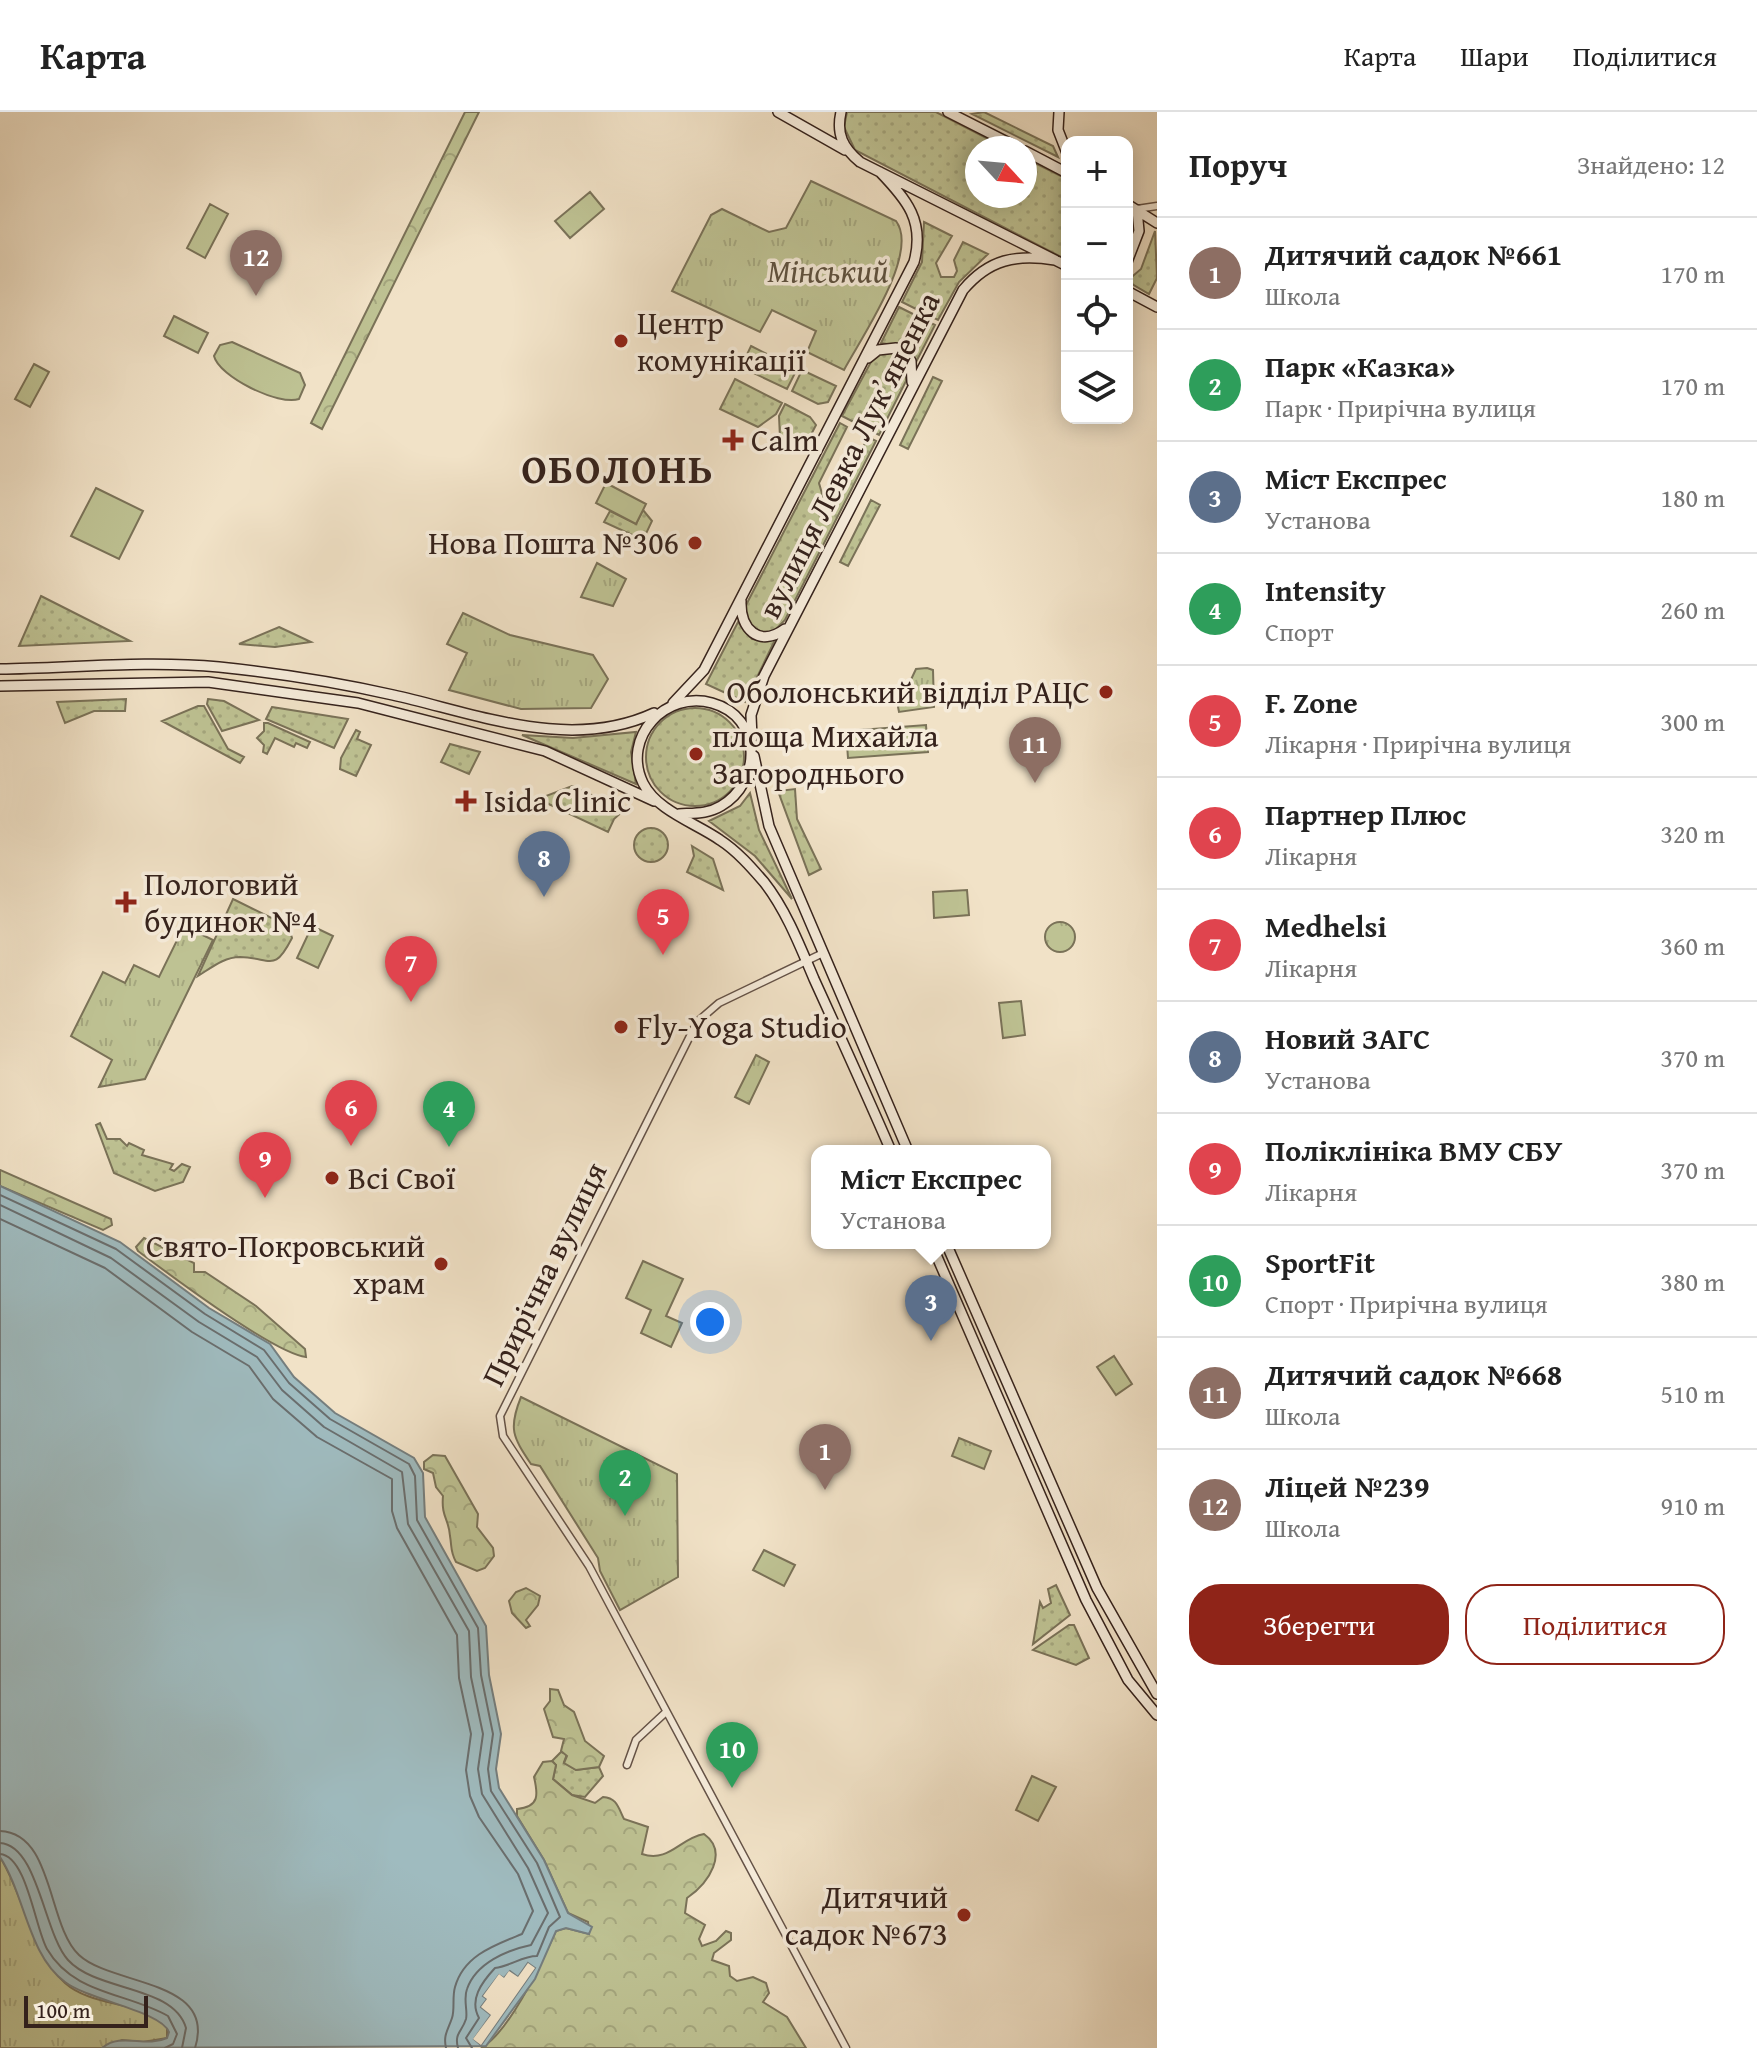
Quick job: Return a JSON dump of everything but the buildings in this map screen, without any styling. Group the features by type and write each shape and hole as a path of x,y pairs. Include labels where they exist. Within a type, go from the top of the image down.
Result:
{"main road":[{"path":"778,112 829,139 860,162 1061,263"},
{"path":"841,112 838,127 841,139 860,162"},
{"path":"948,112 995,136"},
{"path":"1059,112 1061,138"},
{"path":"1037,157 1061,170"},
{"name":"вулиця Левка Лукʼяненка","path":"671,705 704,670 914,262 918,246 915,216 907,200 880,172"},
{"path":"1133,208 1157,223"},
{"path":"1133,246 1139,231 1137,210"},
{"name":"вулиця Левка Лукʼяненка","path":"752,745 755,697 963,290 978,273 999,260 1055,260"},
{"path":"1133,294 1157,307"},
{"path":"858,369 878,350 896,348 911,361 910,389"},
{"path":"741,597 742,621 751,633 764,637 777,635 791,623"},
{"path":"0,669 227,668 349,686 508,724 550,729 613,727 686,700 715,703 736,718 752,745 769,826 821,954 905,1145"},
{"path":"0,686 208,682 358,703 545,751 662,805 722,841 766,885 807,962 888,1145"},
{"path":"661,710 642,735 638,766 643,783 662,805"},
{"path":"679,814 718,808 732,798 743,784 752,745"},
{"path":"934,1249 1086,1600 1128,1680 1157,1715"},
{"path":"949,1249 1097,1588 1157,1694"}],"street":[{"path":"1137,210 1157,206"},
{"name":"Прирічна вулиця","path":"821,954 719,1003 697,1022 500,1416 503,1436 589,1566 846,2048"},
{"path":"627,1765 636,1740 666,1712"}],"green space":[{"path":"465,112 479,112 322,429 311,423"},
{"path":"847,112 936,112 983,136 965,136 965,207 855,150 844,127"},
{"path":"984,112 1033,136 1016,136 972,114"},
{"path":"1037,138 1053,146 1058,157 1037,146"},
{"path":"1037,164 1061,176 1061,257 967,208 1037,208"},
{"name":"Мінський","path":"811,181 896,221 901,235 895,274 844,370 807,352 816,331 772,310 760,332 672,291 711,215 722,209 769,232 786,228"},
{"path":"590,192 604,209 570,238 555,221"},
{"path":"210,204 228,214 205,258 187,248"},
{"path":"924,222 952,236 936,263 941,277 954,277 957,271 954,260 963,242 988,254 959,282 938,320 902,302 922,262"},
{"path":"1155,231 1157,278 1149,294 1133,285 1133,276 1141,269"},
{"path":"899,307 935,325 916,362 905,347 881,343"},
{"path":"174,316 208,333 198,353 164,336"},
{"path":"232,342 300,373 305,385 299,399 265,394 227,373 214,356 220,345"},
{"path":"751,346 797,369 787,389 741,367"},
{"path":"894,351 906,359 906,381 879,435 842,416 872,360 877,354"},
{"path":"34,364 49,372 30,407 15,399"},
{"path":"802,370 836,386 828,402 818,404 792,391"},
{"path":"933,377 942,381 908,449 900,445"},
{"path":"735,379 782,403 776,414 758,427 720,409"},
{"path":"785,404 810,417 816,425 803,450 780,438 779,416"},
{"path":"840,423 847,427 819,483 823,497 831,499 839,496 868,437 876,441 785,620 772,633 756,632 747,623 745,607"},
{"path":"606,483 646,504 636,524 596,503"},
{"path":"96,488 143,511 119,559 71,536"},
{"path":"871,500 880,505 848,566 840,562"},
{"path":"643,510 652,521 643,540 604,522 610,511 636,524"},
{"path":"597,563 626,579 613,606 581,597"},
{"path":"41,596 130,641 19,646"},
{"path":"463,613 510,635 593,655 608,679 591,708 521,709 449,690 467,653 447,644"},
{"path":"738,622 752,639 775,640 745,702 706,684"},
{"path":"279,627 311,642 275,647 239,644"},
{"path":"916,669 933,670 934,707 899,712 898,707"},
{"path":"126,699 125,711 94,711 65,723 57,702"},
{"path":"208,699 224,701 259,720 222,731 207,704"},
{"path":"204,706 228,749 244,757 240,763 162,721"},
{"path":"272,707 348,719 334,748 266,719"},
{"path":"695,708 714,712 730,722 740,738 744,757 740,776 730,792 714,802 695,806 676,802 660,792 650,776 646,757 650,738 660,722 676,712"},
{"path":"264,723 310,742 307,748 296,743 294,747 275,738 267,754 257,738 264,731"},
{"path":"926,725 928,752 848,758 846,731"},
{"path":"356,730 360,732 357,739 371,745 356,776 340,769 341,758"},
{"path":"636,732 631,752 636,784 522,735 573,738"},
{"path":"450,744 480,752 469,774 441,762"},
{"path":"572,786 624,810 614,819 608,832 538,799"},
{"path":"795,789 797,819 821,869 809,875 778,791"},
{"path":"750,793 759,830 792,899 755,856 709,821 740,806"},
{"path":"651,828 663,833 668,845 663,857 651,862 639,857 634,845 639,833"},
{"path":"692,846 713,859 723,890 687,872 694,856"},
{"path":"967,890 969,915 934,918 933,892"},
{"path":"233,899 288,926 292,938 276,960 234,957 198,976"},
{"path":"1060,922 1066,923 1074,931 1074,943 1066,951 1060,952 1054,951 1046,943 1045,937 1046,931 1054,923"},
{"path":"184,926 213,940 145,1079 99,1087 112,1060 71,1036 103,972 125,983 134,965 159,977"},
{"path":"312,926 333,936 318,968 297,958"},
{"path":"1021,1001 1025,1035 1003,1038 999,1003"},
{"path":"756,1055 769,1062 749,1104 735,1097"},
{"path":"100,1123 107,1139 120,1139 127,1146 129,1143 144,1150 142,1155 173,1164 170,1169 174,1171 182,1164 190,1167 183,1182 155,1191 114,1173 96,1125"},
{"path":"0,1170 111,1219 112,1225 103,1230 0,1186"},
{"path":"144,1238 194,1263 194,1272 205,1272 256,1306 305,1349 306,1357 270,1342 173,1277 138,1251 136,1247"},
{"path":"643,1261 683,1279 666,1316 682,1323 671,1347 641,1333 651,1310 626,1298"},
{"path":"1114,1356 1132,1384 1116,1395 1097,1367"},
{"path":"521,1397 677,1474 678,1577 620,1610 600,1571 598,1558 540,1466 531,1464 516,1439 514,1425"},
{"path":"959,1438 991,1451 984,1469 952,1456"},
{"path":"433,1455 445,1456 478,1514 477,1527 493,1548 494,1556 485,1568 477,1571 456,1562 454,1558 443,1496 436,1487 433,1473 424,1469 424,1462"},
{"path":"764,1550 795,1565 784,1586 753,1570"},
{"path":"1056,1585 1070,1615 1033,1644 1040,1602 1043,1608 1051,1603 1048,1589"},
{"path":"526,1588 540,1596 538,1605 526,1620 530,1626 526,1628 512,1613 509,1601 516,1592"},
{"path":"1069,1625 1074,1625 1089,1658 1076,1665 1033,1650"},
{"path":"550,1689 558,1690 564,1705 574,1712 585,1741 604,1756 599,1767 576,1770 564,1763 567,1756 561,1751 564,1739 553,1737 544,1709 550,1701"},
{"path":"561,1752 567,1754 564,1762 576,1770 599,1767 603,1776 585,1797 572,1795 553,1779 556,1765 552,1761"},
{"path":"552,1761 556,1765 553,1779 572,1795 595,1803 603,1797 611,1799 624,1819 648,1827 642,1854 667,1853 704,1834 711,1841 715,1849 713,1867 709,1876 687,1898 685,1913 705,1925 699,1939 702,1946 716,1941 726,1931 731,1933 731,1940 714,1953 712,1960 729,1966 730,1976 737,1981 753,1977 766,1983 769,1993 763,2002 787,2017 806,2048 481,2048 492,2040 514,2012 556,1931 566,1928 589,1934 588,1922 568,1913 544,1860 517,1816 517,1809 530,1806 536,1799 534,1777 543,1762"},
{"path":"1032,1776 1056,1787 1038,1821 1016,1810"},
{"path":"0,1857 35,1939 53,1970 65,1983 89,1997 157,2018 167,2027 167,2038 143,2042 122,2040 102,2048 0,2048"}],"water":[{"path":"0,1186 120,1242 209,1308 270,1344 294,1377 335,1413 414,1458 423,1473 425,1517 486,1626 489,1675 501,1734 496,1769 499,1788 544,1860 568,1913 592,1927 589,1934 566,1928 556,1931 535,1979 486,2046 102,2048 109,2043 125,2040 159,2041 167,2038 169,2032 153,2018 76,1988 53,1970 35,1941 16,1889 0,1857","holes":["528,1963 535,1968 481,2045 474,2039 491,2015 481,2007 487,1999 483,1996 499,1975 504,1978 510,1971 518,1977"]}],"pier":[{"path":"528,1963 535,1968 481,2045 473,2039 491,2015 481,2007 487,1999 483,1996 499,1974 504,1978 509,1971 518,1977"}],"place":[{"name":"Ліцей №239","path":"256,296"},
{"name":"Центр комунікації","path":"621,341"},
{"name":"Calm","path":"733,440"},
{"name":"Нова Пошта №306","path":"695,543"},
{"name":"Оболонський відділ РАЦС","path":"1106,692"},
{"name":"площа Михайла Загороднього","path":"696,754"},
{"name":"Дитячий садок №668","path":"1035,783"},
{"name":"Isida Clinic","path":"466,801"},
{"name":"Новий ЗАГС","path":"544,897"},
{"name":"Пологовий будинок №4","path":"126,902"},
{"name":"F. Zone","path":"663,955"},
{"name":"Medhelsi","path":"411,1002"},
{"name":"Fly-Yoga Studio","path":"621,1027"},
{"name":"Партнер Плюс","path":"351,1146"},
{"name":"Intensity","path":"449,1147"},
{"name":"Всі Свої","path":"332,1178"},
{"name":"Поліклініка ВМУ СБУ","path":"265,1198"},
{"name":"Свято-Покровський храм","path":"441,1264"},
{"name":"Міст Експрес","path":"931,1341"},
{"name":"Дитячий садок №661","path":"825,1490"},
{"name":"Парк «Казка»","path":"625,1516"},
{"name":"SportFit","path":"732,1788"},
{"name":"Дитячий садок №673","path":"964,1915"}],"district":[{"name":"ОБОЛОНЬ","path":"618,469"}]}
